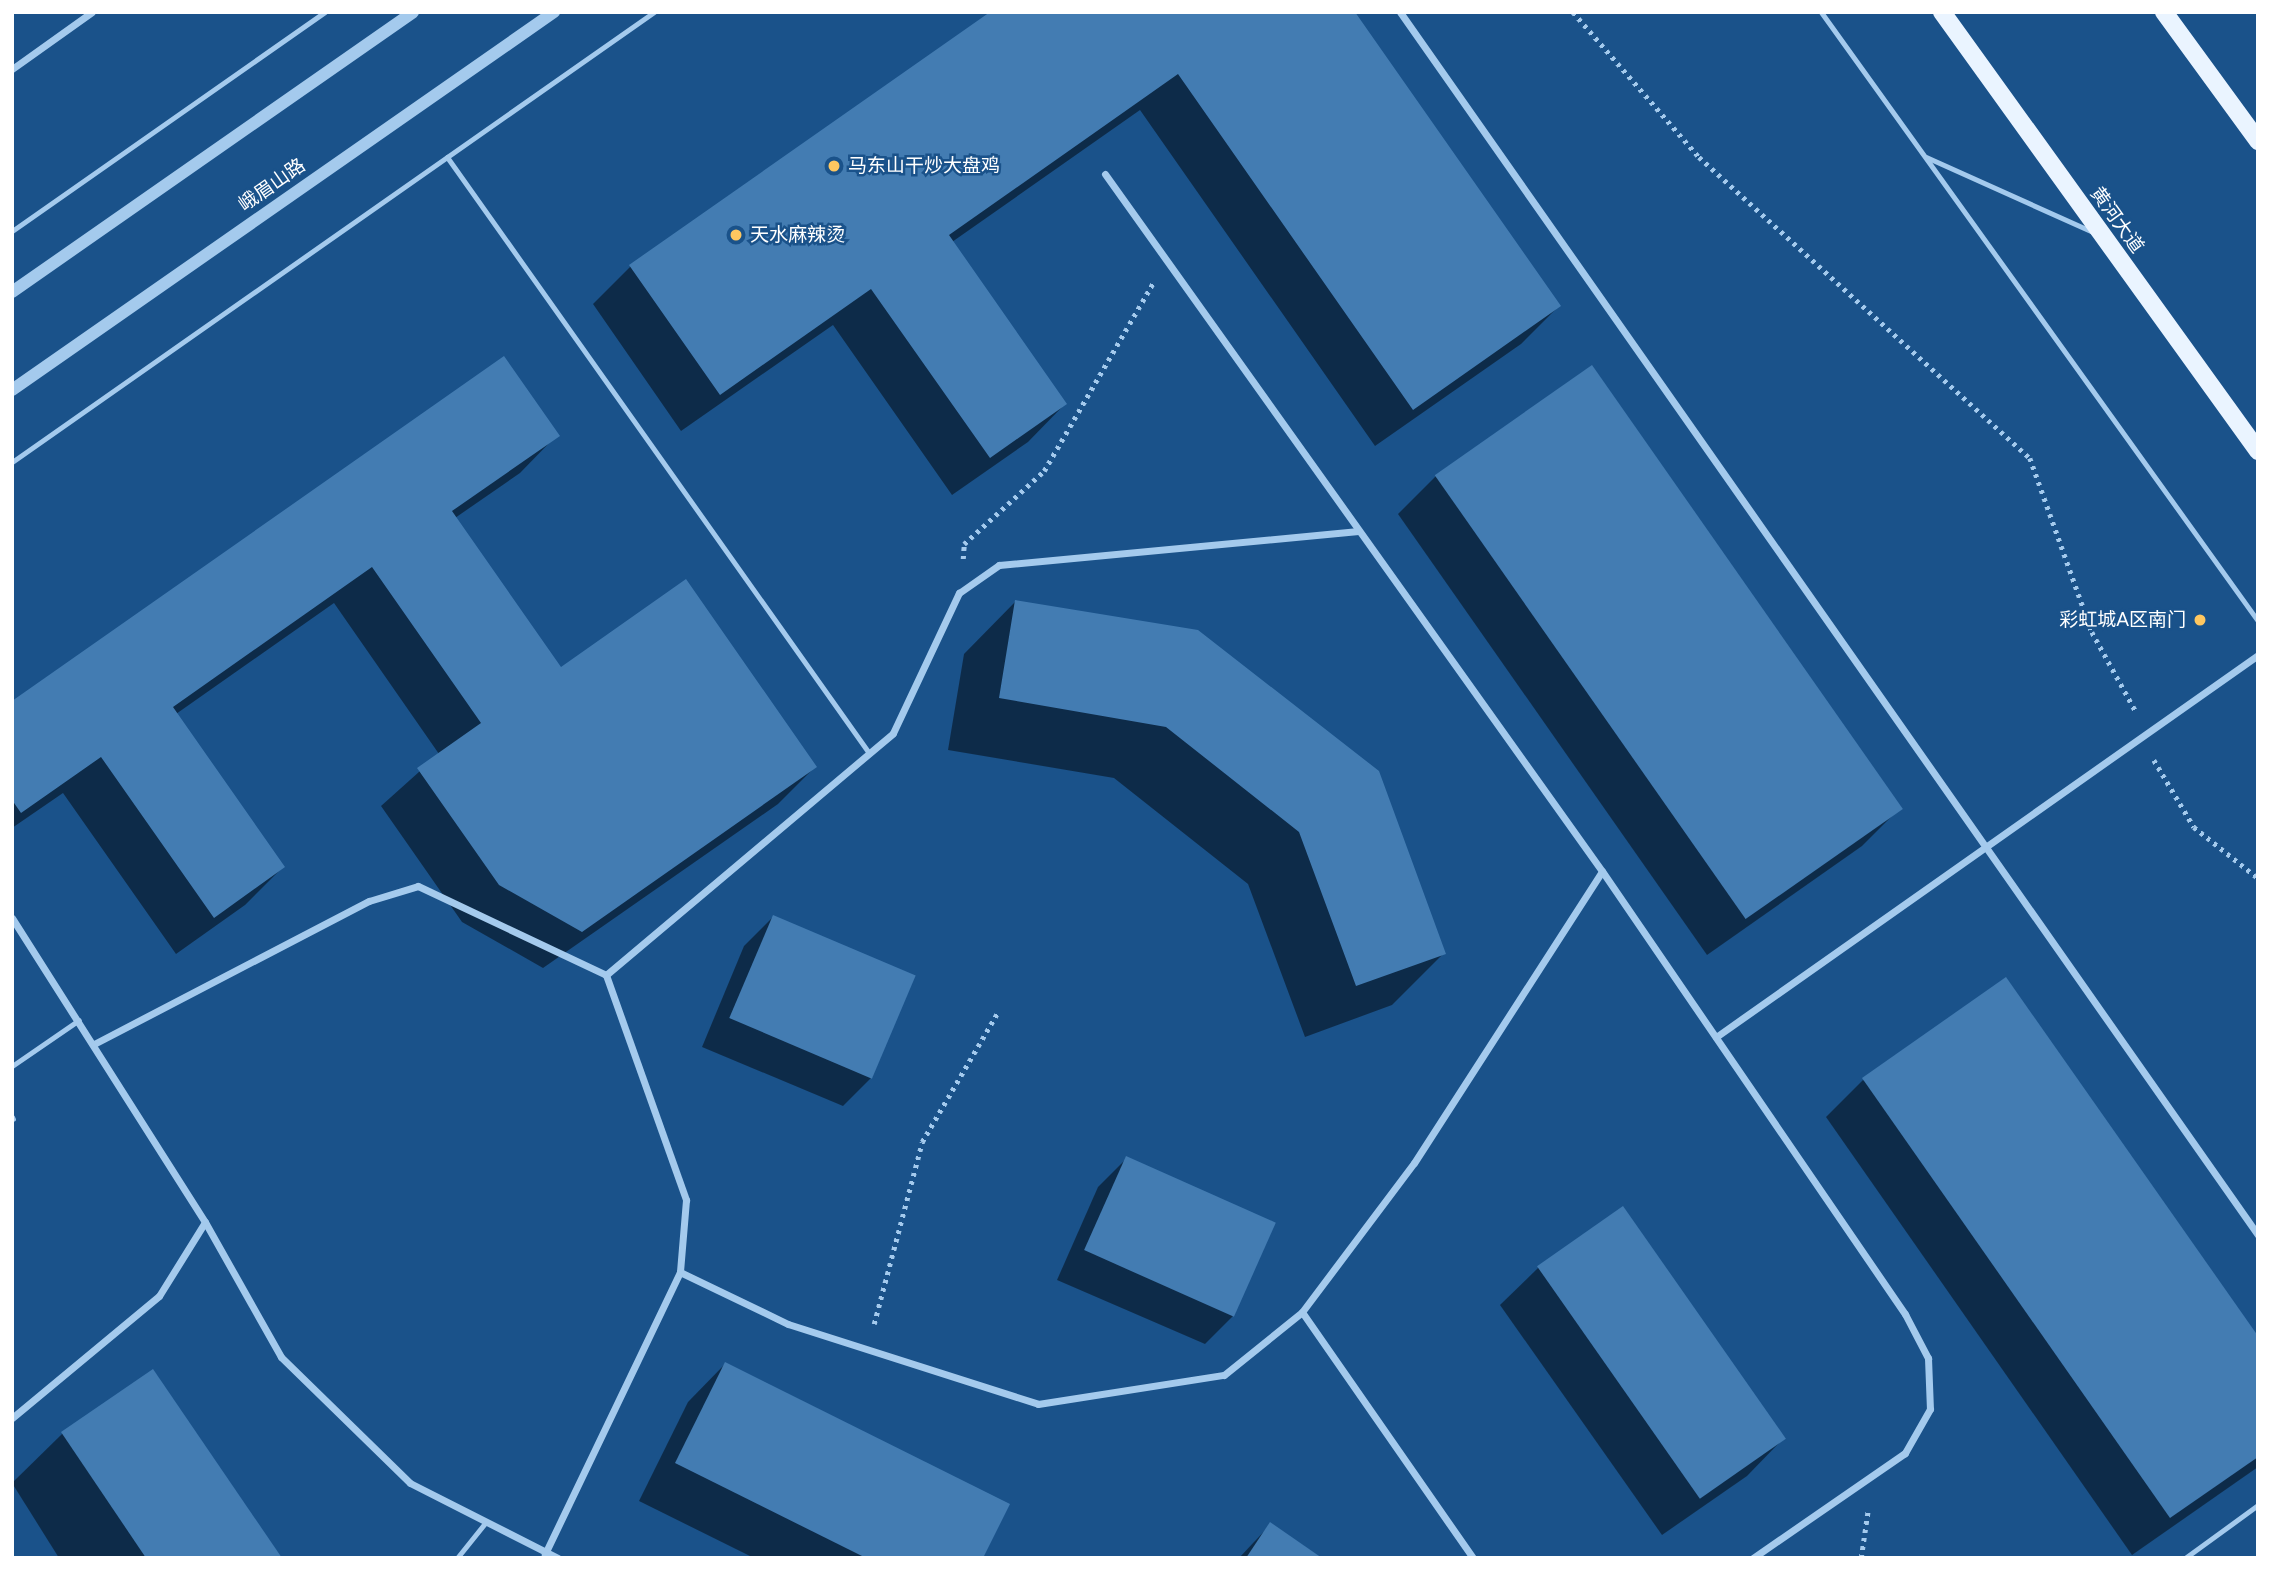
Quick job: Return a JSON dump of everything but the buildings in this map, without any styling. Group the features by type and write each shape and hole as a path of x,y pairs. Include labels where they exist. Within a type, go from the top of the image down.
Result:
{"main road":[{"name":"黄河大道","path":"1942,12 2258,451"},
{"path":"2164,12 2258,141"}],"street":[{"path":"12,69 92,12"},
{"path":"12,292 413,12"},
{"name":"峨眉山路","path":"12,390 554,12"},
{"path":"1400,12 2258,1235"},
{"path":"1105,174 1602,871 1905,1314 1928,1358 1930,1409 1905,1453 1753,1558"},
{"path":"606,975 893,733 959,593 999,565 1359,531"},
{"path":"1716,1037 2258,655"},
{"path":"680,1272 788,1324 1038,1404 1224,1375 1302,1312 1414,1163 1602,871"},
{"path":"94,1044 369,901 418,886 606,975 686,1200 680,1272 545,1554"},
{"path":"12,918 205,1222 281,1357 410,1483 545,1554 558,1558"},
{"path":"12,1418 159,1296 205,1222"},
{"path":"1302,1312 1473,1558"}],"lane":[{"path":"12,231 325,12"},
{"path":"12,462 654,12"},
{"path":"1821,12 2258,621"},
{"path":"1923,155 2103,236"},
{"path":"447,157 869,753"},
{"path":"12,1066 79,1020"},
{"path":"2185,1558 2258,1505"},
{"path":"457,1558 485,1522"}],"path":[{"path":"1573,12 1699,157 2030,458 2092,632 2147,733 2156,768 2194,827 2258,878"},
{"path":"959,593 964,544 1044,471 1166,261"},
{"path":"867,1349 922,1142 998,1012"},
{"path":"1861,1558 1874,1474"}],"place":[{"name":"马东山干炒大盘鸡","path":"834,166"},
{"name":"天水麻辣烫","path":"736,235"},
{"name":"彩虹城A区南门","path":"2200,620"}]}
